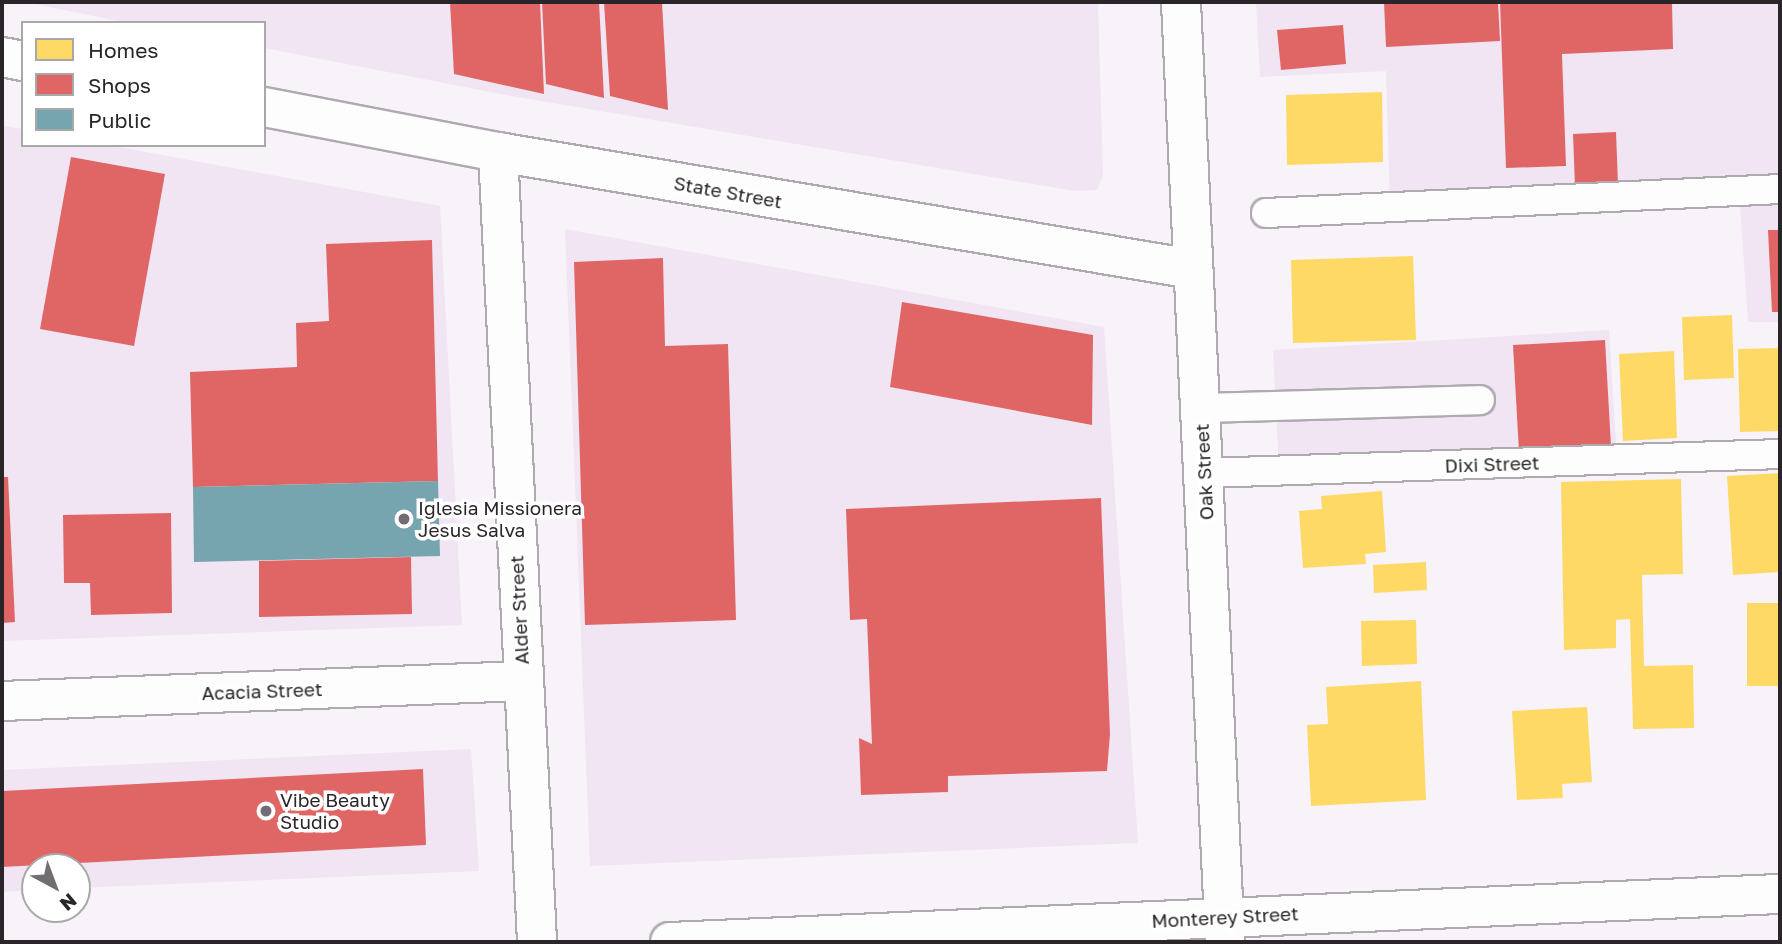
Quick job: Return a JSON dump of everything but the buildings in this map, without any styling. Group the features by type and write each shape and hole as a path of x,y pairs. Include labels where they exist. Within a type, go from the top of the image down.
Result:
{"street":[{"name":"Oak Street","path":"1181,2 1225,929"},
{"path":"2,57 21,61"},
{"name":"State Street","path":"266,107 498,152 1192,269"},
{"name":"Alder Street","path":"498,152 537,942"},
{"name":"Acacia Street","path":"2,701 523,681"},
{"name":"Monterey Street","path":"670,942 1225,929 1780,894"}],"lane":[{"path":"1266,213 1780,189"},
{"path":"1200,408 1480,400"},
{"name":"Dixi Street","path":"1205,473 1780,454"}],"shaded area":[{"path":"25,2 1098,2 1103,176 1097,190 1075,191 517,97 266,48 266,21 118,21"},
{"path":"1256,2 1780,2 1780,322 1748,322 1739,191 1390,207 1386,71 1260,77"},
{"path":"2,126 21,129 21,147 119,147 440,206 462,625 2,641"},
{"path":"565,229 1104,327 1138,843 590,866"},
{"path":"1609,330 1617,460 1279,471 1273,350"},
{"path":"471,749 479,871 91,887 91,853 21,853 21,891 2,892 2,770"}],"place":[{"name":"Iglesia Missionera Jesus Salva","path":"404,519"},
{"name":"Vibe Beauty Studio","path":"266,811"}]}
